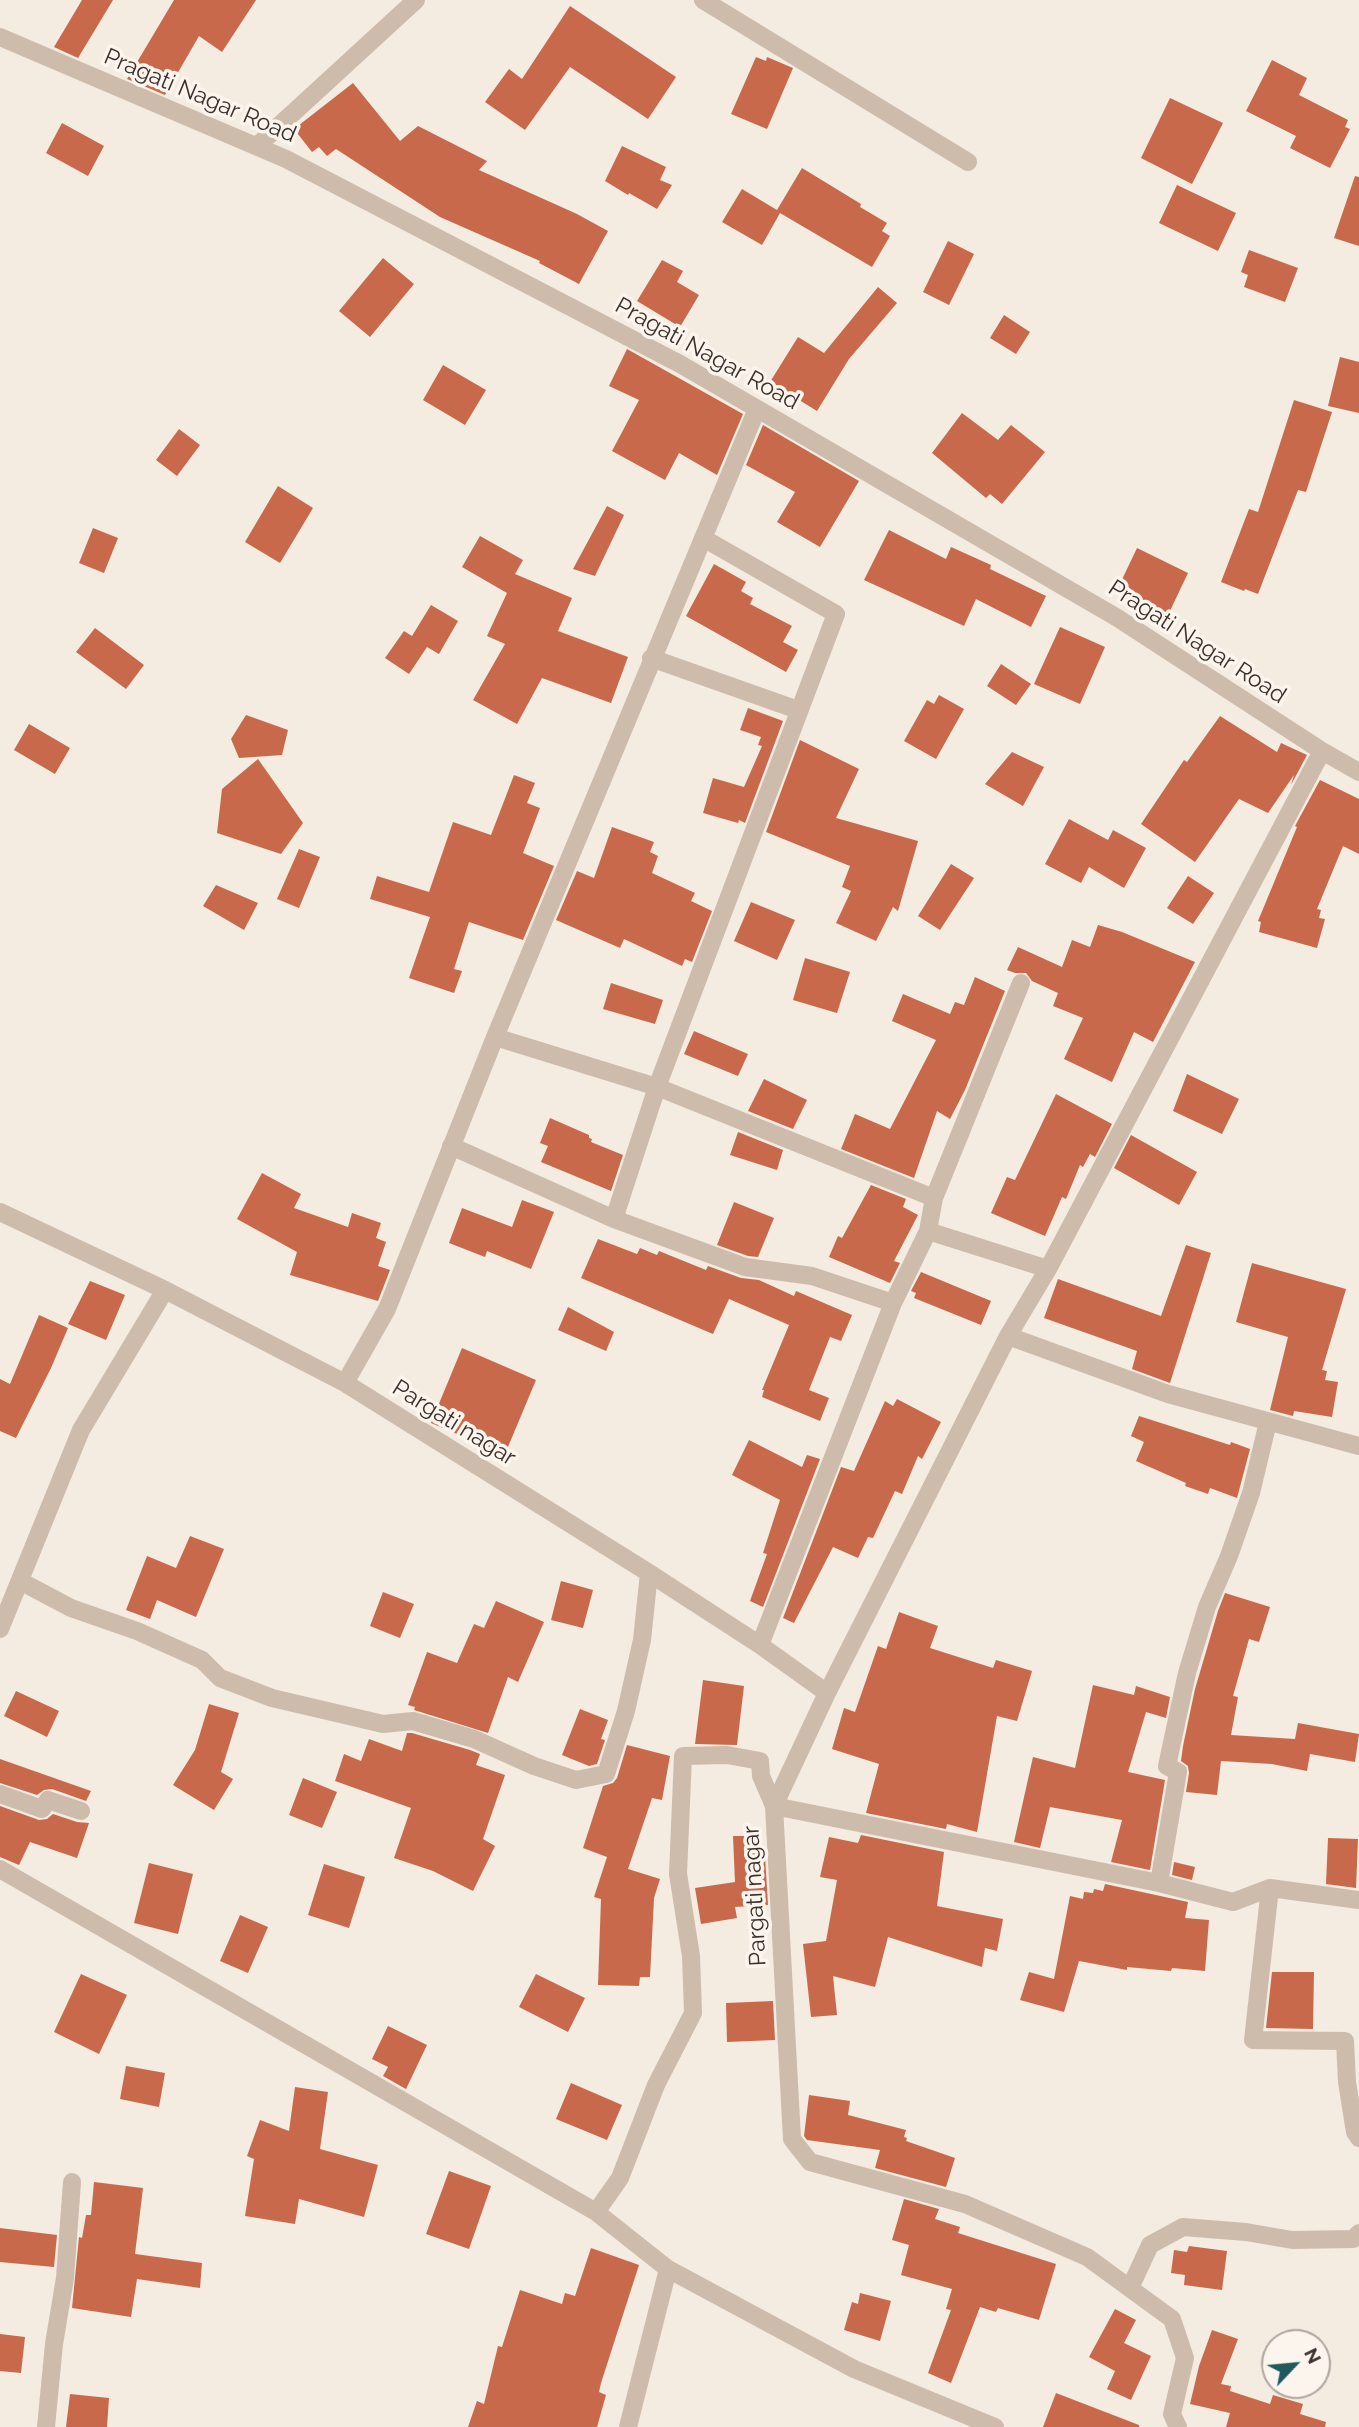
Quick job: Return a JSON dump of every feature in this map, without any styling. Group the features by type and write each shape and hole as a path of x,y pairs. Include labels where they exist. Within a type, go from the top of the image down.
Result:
{"street":[{"path":"257,146 416,0"},
{"path":"703,0 968,162"},
{"name":"Pragati Nagar Road","path":"0,37 298,165 680,365 1116,617 1322,751 1359,772"},
{"path":"345,1383 387,1309 495,1037 651,658 757,410"},
{"path":"614,1219 657,1087 836,614 702,538"},
{"path":"651,658 798,709"},
{"path":"827,1693 1008,1336 1048,1269 1322,751"},
{"path":"760,1645 893,1303 928,1231 934,1198 1021,983"},
{"path":"495,1037 657,1087 934,1198"},
{"path":"451,1146 614,1219 745,1267 812,1276 893,1303"},
{"name":"Pargati nagar","path":"0,1212 165,1290 345,1383 649,1573 760,1645 827,1693 774,1806 792,2138 810,2162 965,2204 1087,2257 1172,2319 1185,2358 1172,2414 1178,2427"},
{"path":"928,1231 1048,1269"},
{"path":"0,1629 81,1430 165,1290"},
{"path":"1008,1336 1168,1394 1359,1446"},
{"path":"1159,1882 1178,1772 1167,1766 1187,1673 1207,1607 1251,1493 1268,1422"},
{"path":"20,1581 71,1608 137,1631 202,1660 220,1678 272,1698 383,1724 413,1721 474,1739 534,1766 576,1780 606,1774 626,1711 642,1640 649,1573"},
{"path":"596,2212 620,2178 656,2085 693,2013 691,1956 678,1874 684,1756 727,1755 760,1761 761,1776 774,1806 1159,1882 1233,1902 1270,1888 1359,1900"},
{"path":"0,1794 42,1809 48,1800 81,1811"},
{"path":"0,1869 596,2212 667,2269 854,2369 995,2427"},
{"path":"1270,1888 1253,2040 1345,2040 1347,2082 1355,2132 1359,2138"},
{"path":"46,2427 54,2344 65,2278 72,2182"},
{"path":"1130,2288 1150,2245 1183,2227 1246,2232 1292,2240 1353,2239 1359,2233"},
{"path":"628,2427 667,2269"}],"building":[{"path":"82,0 113,0 78,58 54,47"},
{"path":"174,0 256,0 222,52 199,36 165,95 127,79"},
{"path":"570,6 676,77 648,119 570,67 525,130 485,102 509,69 522,79"},
{"path":"756,57 766,61 767,57 793,68 767,129 731,114"},
{"path":"1272,60 1307,78 1299,95 1348,120 1345,127 1350,129 1330,168 1290,148 1296,136 1246,111"},
{"path":"353,83 400,141 418,126 487,161 479,170 577,214 608,231 579,284 539,263 540,261 440,217 336,149 327,156 319,147 312,152 294,129"},
{"path":"1170,98 1223,123 1192,184 1141,158"},
{"path":"62,123 104,146 88,176 46,153"},
{"path":"622,146 666,167 660,180 672,185 657,209 605,181"},
{"path":"802,168 887,223 882,231 890,236 872,267 780,213 762,245 722,222 742,189 777,210"},
{"path":"1355,176 1359,177 1359,246 1334,238"},
{"path":"1177,185 1236,213 1218,251 1159,223"},
{"path":"948,241 974,254 949,305 923,292"},
{"path":"1249,250 1298,268 1285,302 1244,287 1248,275 1241,272"},
{"path":"383,258 414,284 370,337 339,311"},
{"path":"662,260 683,271 677,282 699,295 680,327 637,301"},
{"path":"878,287 897,303 849,359 817,411 770,382 798,337 824,353"},
{"path":"1004,315 1030,332 1016,354 990,338"},
{"path":"627,349 743,414 717,475 679,453 665,480 612,451 639,400 609,386"},
{"path":"1340,357 1359,362 1359,413 1328,406"},
{"path":"443,365 486,390 465,425 423,400"},
{"path":"1294,400 1332,412 1306,492 1298,490 1258,594 1245,589 1244,591 1221,582 1249,509 1258,512"},
{"path":"962,413 998,440 1011,425 1045,452 1002,504 990,494 986,498 932,453"},
{"path":"763,425 859,481 820,547 777,522 795,492 746,465"},
{"path":"179,429 200,445 177,476 156,460"},
{"path":"278,486 313,508 280,563 245,542"},
{"path":"607,506 624,515 595,576 573,569"},
{"path":"93,528 118,538 104,573 79,563"},
{"path":"889,530 946,559 951,547 991,565 990,569 1046,596 1031,627 976,599 964,626 864,580"},
{"path":"480,536 523,560 515,574 572,598 558,631 628,657 611,703 542,678 517,724 473,700 505,644 487,636 507,593 462,567"},
{"path":"1137,548 1188,573 1168,615 1117,590"},
{"path":"714,564 746,582 741,591 753,598 750,604 792,626 783,642 798,650 786,672 686,616"},
{"path":"431,605 458,621 439,654 427,647 409,674 385,658 404,631 412,636"},
{"path":"1060,627 1105,647 1080,704 1034,684"},
{"path":"95,628 144,665 126,689 76,652"},
{"path":"1001,664 1031,684 1016,705 987,686"},
{"path":"939,695 964,709 936,759 904,741 927,700 934,704"},
{"path":"748,708 783,721 745,823 739,820 738,823 703,813 713,778 744,787 762,746 758,745 761,737 740,730"},
{"path":"246,715 288,730 282,755 239,758 231,739"},
{"path":"1220,716 1277,752 1281,743 1307,755 1291,785 1294,775 1268,813 1239,799 1195,862 1141,824 1184,760 1187,762"},
{"path":"29,724 70,748 55,774 14,750"},
{"path":"800,740 859,769 836,818 918,841 898,911 893,907 876,941 836,923 851,891 842,887 850,866 766,832"},
{"path":"1012,752 1044,767 1023,806 985,784"},
{"path":"258,759 303,823 281,854 217,833 222,789"},
{"path":"514,775 535,783 527,803 540,808 523,853 554,866 523,940 469,922 454,969 462,971 454,993 409,978 430,917 370,899 377,876 429,892 453,822 491,835"},
{"path":"1320,780 1359,799 1359,854 1343,846 1317,909 1321,910 1319,918 1325,919 1317,948 1259,932 1261,922 1258,921 1297,827 1295,826"},
{"path":"1069,819 1108,840 1113,830 1146,848 1124,888 1089,867 1081,883 1045,864"},
{"path":"612,827 654,842 650,852 658,856 652,873 695,893 691,901 712,911 692,962 685,959 682,966 624,939 620,948 556,920 577,871 594,878"},
{"path":"299,849 320,857 299,908 277,899"},
{"path":"951,864 974,878 940,930 918,916"},
{"path":"1188,876 1214,893 1193,924 1167,908"},
{"path":"216,885 258,903 244,930 203,906"},
{"path":"751,902 795,920 777,960 734,941"},
{"path":"1098,925 1195,962 1153,1042 1134,1032 1112,1082 1064,1059 1083,1018 1053,1006 1058,993 1032,981 1026,973 1007,970 1018,947 1062,967 1072,940 1090,947"},
{"path":"805,958 850,972 837,1013 793,1000"},
{"path":"975,977 1005,991 965,1090 950,1119 937,1111 914,1178 841,1149 855,1114 890,1129 936,1040 892,1021 903,994 950,1014 955,1002 964,1005"},
{"path":"611,983 663,1000 655,1024 603,1009"},
{"path":"694,1031 748,1054 738,1076 684,1054"},
{"path":"1187,1074 1239,1099 1222,1134 1173,1111"},
{"path":"764,1079 807,1100 793,1129 748,1111"},
{"path":"1056,1094 1112,1124 1095,1157 1090,1154 1083,1167 1080,1165 1066,1199 1062,1197 1045,1236 991,1213 1007,1177 1015,1180"},
{"path":"550,1118 589,1135 591,1142 623,1155 611,1191 541,1162 548,1146 540,1143"},
{"path":"738,1132 783,1150 777,1170 730,1155"},
{"path":"1131,1135 1197,1172 1179,1205 1114,1168"},
{"path":"262,1173 301,1194 294,1208 348,1227 352,1213 381,1223 376,1238 386,1242 378,1266 390,1270 378,1301 290,1275 297,1252 237,1219"},
{"path":"871,1185 906,1199 903,1207 918,1215 894,1261 900,1263 890,1283 829,1257 838,1236 842,1238"},
{"path":"522,1200 554,1212 531,1269 487,1251 485,1257 449,1243 462,1208 512,1227"},
{"path":"734,1202 774,1218 758,1257 717,1245"},
{"path":"598,1239 637,1254 640,1248 657,1255 659,1251 706,1270 708,1266 741,1278 759,1280 794,1296 796,1291 852,1315 841,1341 830,1337 809,1390 829,1398 820,1421 762,1397 762,1390 789,1325 729,1299 713,1334 581,1278"},
{"path":"1186,1245 1211,1253 1170,1383 1132,1369 1137,1351 1044,1318 1058,1279 1161,1316"},
{"path":"1252,1263 1346,1289 1322,1370 1327,1371 1325,1380 1338,1382 1332,1417 1294,1411 1293,1416 1270,1410 1288,1337 1236,1322"},
{"path":"921,1272 991,1301 981,1325 914,1298 916,1293 911,1291"},
{"path":"90,1281 125,1295 106,1340 68,1324"},
{"path":"568,1307 614,1332 606,1351 558,1330"},
{"path":"39,1315 68,1328 16,1438 0,1431 0,1379 10,1384"},
{"path":"462,1348 536,1380 505,1454 431,1423"},
{"path":"897,1399 941,1422 922,1459 918,1456 902,1494 895,1491 873,1538 868,1537 858,1558 833,1547 794,1623 783,1618 841,1467 854,1471 885,1401 893,1406"},
{"path":"1139,1416 1250,1449 1237,1498 1210,1488 1208,1494 1185,1486 1186,1483 1136,1461 1144,1442 1131,1436"},
{"path":"749,1440 802,1467 807,1455 820,1459 763,1607 750,1601 767,1554 763,1553 780,1500 732,1475"},
{"path":"190,1536 224,1549 196,1617 157,1600 150,1619 126,1610 147,1556 176,1568"},
{"path":"561,1581 593,1590 583,1628 551,1620"},
{"path":"383,1592 414,1604 400,1638 370,1626"},
{"path":"1225,1593 1270,1607 1259,1642 1249,1639 1233,1696 1238,1697 1231,1735 1295,1739 1298,1723 1359,1734 1355,1762 1310,1754 1307,1771 1272,1764 1221,1761 1217,1795 1186,1792 1189,1773 1188,1766 1181,1761 1183,1746 1195,1689"},
{"path":"496,1601 544,1622 518,1682 508,1677 488,1733 414,1710 415,1707 408,1705 427,1652 457,1663 474,1624 484,1628"},
{"path":"899,1612 938,1626 930,1648 993,1668 996,1660 1032,1671 1017,1721 997,1716 977,1832 947,1824 946,1829 866,1813 879,1764 832,1749 844,1708 855,1712 878,1646 886,1649"},
{"path":"703,1680 744,1686 737,1745 695,1744"},
{"path":"1093,1685 1134,1695 1136,1686 1170,1697 1166,1718 1146,1712 1128,1772 1165,1780 1150,1870 1111,1862 1122,1820 1050,1807 1040,1848 1014,1842 1033,1757 1075,1768"},
{"path":"16,1691 59,1711 47,1737 4,1716"},
{"path":"209,1704 239,1713 221,1772 233,1779 214,1810 173,1785 195,1750"},
{"path":"580,1709 608,1720 601,1739 605,1740 597,1764 589,1766 562,1755"},
{"path":"407,1733 480,1754 476,1765 505,1775 483,1839 495,1846 473,1891 433,1871 394,1858 411,1808 335,1781 344,1754 361,1761 369,1739 402,1751"},
{"path":"627,1745 670,1756 662,1800 652,1798 628,1869 660,1879 654,1898 650,1977 640,1977 639,1986 598,1985 601,1899 594,1897 607,1857 583,1848 603,1786 613,1783 617,1778"},
{"path":"0,1759 91,1791 86,1801 52,1789 37,1795 0,1783"},
{"path":"303,1778 337,1792 322,1828 289,1815"},
{"path":"0,1806 39,1820 47,1819 53,1814 89,1823 77,1858 30,1842 19,1865 0,1857"},
{"path":"861,1835 944,1852 937,1906 1003,1919 997,1951 985,1948 982,1967 888,1937 875,1987 833,1976 837,2015 811,2017 803,1944 826,1941 837,1880 820,1877 829,1837 858,1843"},
{"path":"733,1836 759,1836 760,1856 765,1856 768,1905 735,1907 737,1918 701,1924 695,1888 735,1882"},
{"path":"1328,1838 1358,1839 1356,1888 1326,1884"},
{"path":"1174,1862 1195,1867 1192,1880 1172,1875"},
{"path":"149,1863 193,1874 178,1934 134,1923"},
{"path":"324,1864 365,1877 349,1928 308,1915"},
{"path":"1105,1884 1188,1902 1185,1918 1209,1920 1205,1971 1127,1967 1127,1970 1079,1961 1064,2012 1020,2000 1029,1972 1054,1979 1070,1896 1083,1899 1084,1892 1093,1893 1094,1889 1103,1891"},
{"path":"240,1915 268,1927 248,1973 220,1961"},
{"path":"1272,1972 1314,1972 1313,2029 1266,2028"},
{"path":"81,1974 127,1995 99,2054 54,2032"},
{"path":"536,1974 585,1998 568,2032 519,2007"},
{"path":"773,2001 775,2040 727,2042 726,2003"},
{"path":"388,2026 427,2045 406,2089 383,2076 388,2067 372,2059"},
{"path":"126,2066 165,2073 159,2107 120,2099"},
{"path":"571,2083 622,2105 607,2140 556,2119"},
{"path":"295,2087 328,2092 320,2149 378,2165 364,2217 299,2199 295,2224 245,2216 254,2159 247,2156 260,2120 289,2131"},
{"path":"809,2095 850,2101 848,2115 906,2130 906,2141 955,2158 946,2187 875,2168 880,2150 807,2140 804,2136"},
{"path":"449,2171 491,2186 469,2249 426,2234"},
{"path":"94,2182 143,2188 135,2254 202,2263 200,2288 137,2279 131,2317 72,2308 79,2237 82,2238 86,2215 91,2215"},
{"path":"904,2199 939,2209 935,2219 960,2227 958,2233 1056,2264 1039,2320 998,2308 996,2312 980,2307 951,2383 928,2373 951,2310 946,2309 952,2289 901,2275 909,2245 892,2240"},
{"path":"0,2228 57,2235 54,2267 0,2262"},
{"path":"1189,2246 1227,2251 1222,2290 1184,2285 1185,2275 1171,2273 1174,2250 1187,2252"},
{"path":"591,2248 639,2265 601,2383 599,2392 606,2395 597,2427 468,2427 477,2401 484,2404 498,2346 502,2347 520,2290 562,2304 565,2293 575,2296"},
{"path":"860,2293 891,2301 880,2341 844,2330 852,2302 858,2304"},
{"path":"1115,2309 1136,2320 1124,2343 1151,2356 1131,2400 1107,2389 1115,2371 1089,2357"},
{"path":"1212,2330 1238,2339 1221,2384 1231,2386 1230,2391 1270,2404 1272,2399 1286,2399 1303,2404 1300,2414 1326,2422 1325,2427 1226,2427 1230,2413 1190,2404 1199,2366"},
{"path":"0,2334 25,2337 21,2373 0,2371"},
{"path":"1056,2393 1139,2425 1139,2427 1043,2427"},
{"path":"70,2394 109,2398 107,2427 66,2427"}]}
